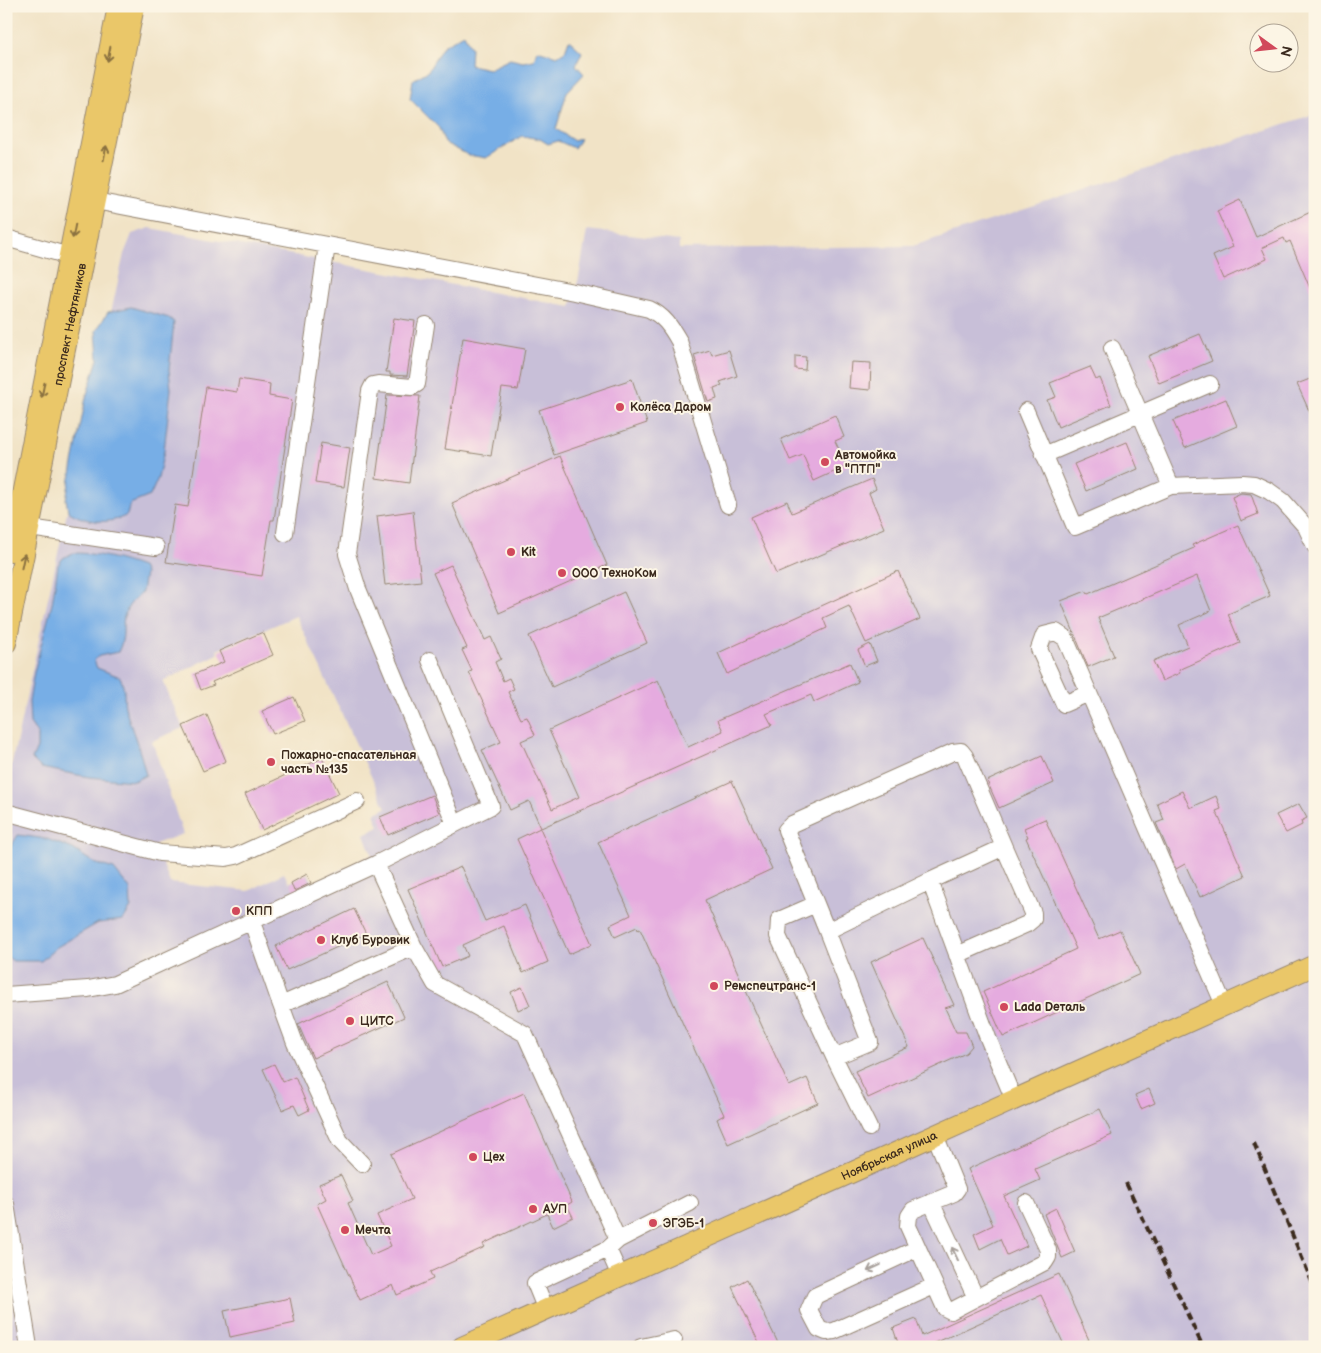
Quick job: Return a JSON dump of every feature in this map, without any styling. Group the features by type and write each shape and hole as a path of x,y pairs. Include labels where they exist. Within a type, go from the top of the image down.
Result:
{"main road":[{"name":"проспект Нефтяников","path":"6,574 77,258 118,6"},
{"name":"проспект Нефтяников","path":"88,199 134,6"},
{"name":"проспект Нефтяников","path":"6,643 18,526"},
{"name":"Ноябрьская улица","path":"462,1347 1315,965"}],"street":[{"path":"88,199 574,292 649,309 659,314 670,326 678,341 728,505"},
{"path":"6,238 77,258"},
{"path":"286,533 326,245"},
{"path":"426,325 417,384 412,387 378,384 373,386 370,391 348,554 358,589 455,824"},
{"path":"1112,348 1171,486"},
{"path":"1044,455 1210,384"},
{"path":"1026,412 1075,527 1171,486 1254,484 1269,491 1296,514 1306,527 1315,546"},
{"path":"18,526 156,547"},
{"path":"6,995 88,989 115,984 376,864 492,806 430,660"},
{"path":"1089,693 1224,1006"},
{"path":"834,1057 870,1042 828,931 786,830 792,824 953,752 961,751 965,756 1034,913 1032,919 1027,924 957,955"},
{"path":"9,813 160,853 226,858 236,856 357,801"},
{"path":"828,931 1004,847"},
{"path":"376,864 414,947 435,984 525,1034 613,1244 620,1276"},
{"path":"930,881 1014,1100"},
{"path":"816,904 779,920 778,936 869,1128"},
{"path":"252,922 295,1043 340,1141 362,1164"},
{"path":"281,1005 414,947"},
{"path":"935,1135 957,1189 954,1193 913,1210 909,1216 908,1226 942,1303 951,1311 1045,1262 1048,1257 1048,1250 1026,1203"},
{"path":"931,1202 976,1298"},
{"path":"546,1310 535,1283 690,1203"},
{"path":"6,1204 29,1347"},
{"path":"918,1248 814,1296 809,1310 819,1329 826,1332 834,1331 934,1286"},
{"path":"641,1347 674,1340"}],"shaded area":[{"path":"1315,114 1315,1347 6,1347 6,789 124,254 132,234 150,228 571,307 579,277 587,230 679,241 679,249 913,246","holes":["296,616 386,808 374,814 379,826 364,834 372,855 313,883 308,873 289,883 284,873 249,891 170,883 155,844 183,834 152,741 183,728 163,681 218,654 217,650"]}],"water":[{"path":"464,34 471,48 470,65 489,69 510,59 523,62 534,60 537,50 557,56 565,51 569,40 582,52 576,65 584,74 567,92 556,129 574,141 581,138 574,148 558,141 548,144 540,139 522,136 486,158 468,155 445,143 439,128 410,99 413,80 428,71 443,46"},
{"path":"131,307 169,318 174,322 169,370 171,389 164,451 158,478 150,496 130,504 127,515 120,518 105,521 90,520 68,511 66,499 86,397 98,359 96,331 108,312"},
{"path":"73,553 100,555 117,559 142,567 145,573 142,592 127,609 124,616 123,635 118,652 99,656 94,660 97,668 120,677 122,682 126,711 146,775 134,781 89,777 41,768 32,759 37,748 37,733 30,723 29,702 34,672 52,604 58,565 63,558"},
{"path":"18,835 47,839 73,849 94,863 114,869 130,889 131,907 123,920 98,923 57,947 41,961 13,961 6,956 6,878 9,874 6,854"}],"building":[{"path":"1240,200 1256,237 1315,210 1315,300 1290,241 1286,243 1284,238 1262,248 1267,259 1223,279 1213,256 1233,247 1217,211"},
{"path":"394,318 415,321 407,376 390,375 390,372 386,372"},
{"path":"1200,334 1212,361 1159,383 1148,356"},
{"path":"463,338 525,349 518,390 502,388 491,456 445,449"},
{"path":"710,350 712,355 729,350 737,376 720,382 722,385 714,388 717,399 708,402 694,355"},
{"path":"795,356 806,357 805,370 795,369"},
{"path":"851,362 871,363 870,390 849,388"},
{"path":"1090,367 1096,380 1100,378 1111,405 1058,427 1047,400 1056,397 1050,383"},
{"path":"1315,377 1315,424 1297,384"},
{"path":"239,379 270,384 269,396 292,400 274,520 271,520 262,576 166,562 175,505 188,507 206,387 237,392"},
{"path":"632,379 647,423 554,455 539,410"},
{"path":"387,395 420,396 409,483 376,478"},
{"path":"1226,399 1237,426 1185,448 1173,421"},
{"path":"835,415 844,437 835,441 847,466 814,481 803,455 790,460 781,439"},
{"path":"1127,442 1138,469 1086,491 1074,464"},
{"path":"321,443 350,448 344,487 315,483"},
{"path":"560,456 607,565 499,613 452,503"},
{"path":"872,479 876,489 869,493 884,528 776,574 751,517 787,501 792,513"},
{"path":"1241,493 1251,494 1258,514 1241,521 1232,497"},
{"path":"413,511 421,581 385,585 377,516"},
{"path":"1238,525 1270,596 1228,614 1240,643 1179,670 1180,673 1162,681 1153,661 1188,646 1179,625 1211,611 1197,576 1098,618 1114,656 1088,667 1061,601 1086,591 1088,594 1194,548 1192,545"},
{"path":"451,565 485,640 491,637 501,659 495,662 503,681 509,678 514,689 508,692 521,719 527,717 535,735 521,741 552,809 579,797 549,730 658,680 688,747 723,731 718,720 850,663 858,682 814,702 811,695 766,714 772,725 541,828 529,801 510,810 482,750 501,742 469,672 472,671 462,650 467,648 433,573"},
{"path":"898,571 920,619 866,643 849,606 823,618 827,628 727,674 718,653"},
{"path":"624,592 647,643 552,687 529,636"},
{"path":"263,632 273,655 212,682 214,685 201,690 195,674 224,662 219,651"},
{"path":"870,644 877,661 865,666 858,650"},
{"path":"294,697 305,721 273,734 262,711"},
{"path":"207,715 226,761 203,771 183,726"},
{"path":"1042,756 1054,783 999,808 987,781"},
{"path":"322,758 339,793 262,830 245,794"},
{"path":"732,781 772,869 705,900 789,1086 807,1078 818,1103 728,1144 717,1119 724,1115 640,929 638,930 637,927 615,937 610,925 631,915 598,842"},
{"path":"1182,791 1190,808 1216,796 1221,809 1216,811 1245,876 1200,897 1185,864 1176,869 1156,823 1164,820 1157,803"},
{"path":"432,795 439,813 388,835 380,817"},
{"path":"1299,804 1307,818 1301,821 1302,825 1286,833 1276,815"},
{"path":"1045,819 1099,939 1120,930 1140,974 1003,1037 983,992 1076,949 1026,838 1028,837 1024,828"},
{"path":"540,828 592,944 569,954 517,839"},
{"path":"461,867 485,921 525,905 548,962 523,973 504,926 463,945 468,956 442,967 408,889"},
{"path":"307,874 311,883 294,891 291,883"},
{"name":"Клуб Буровик","path":"354,909 366,934 287,970 276,946"},
{"path":"923,938 954,1005 945,1008 956,1032 966,1032 972,1046 966,1053 868,1098 855,1071 909,1047 871,962"},
{"name":"ЦИТС","path":"388,982 404,1017 313,1058 298,1024"},
{"path":"522,987 530,1005 518,1010 511,992"},
{"path":"274,1064 283,1082 295,1077 309,1110 299,1115 294,1105 282,1110 263,1069"},
{"path":"1149,1089 1155,1103 1141,1109 1135,1095"},
{"path":"524,1093 572,1202 567,1205 573,1217 553,1227 547,1214 483,1244 485,1247 430,1272 433,1279 397,1295 393,1285 360,1300 317,1204 326,1199 319,1184 341,1175 353,1201 348,1203 371,1255 391,1246 377,1215 412,1199 391,1154"},
{"path":"1100,1109 1112,1135 1035,1169 1040,1180 1004,1196 1027,1246 1007,1255 1000,1239 980,1249 974,1234 993,1225 968,1169"},
{"path":"1056,1208 1075,1252 1062,1258 1044,1214"},
{"path":"1059,1274 1089,1340 1073,1347 1065,1347 1041,1295 926,1347 897,1347 899,1346 893,1328 916,1319 922,1336"},
{"path":"747,1279 780,1347 761,1347 732,1287"},
{"path":"290,1298 295,1323 230,1337 224,1311"}],"railway":[{"path":"1254,1143 1315,1289"},
{"path":"1126,1183 1203,1347"}],"place":[{"name":"Колёса Даром","path":"620,407"},
{"name":"Автомойка в \"ПТП\"","path":"825,462"},
{"name":"Kit","path":"511,552"},
{"name":"ООО ТехноКом","path":"562,573"},
{"name":"Пожарно-спасательная часть №135","path":"271,762"},
{"name":"КПП","path":"236,911"},
{"name":"Клуб Буровик","path":"321,940"},
{"name":"Ремспецтранс-1","path":"714,986"},
{"name":"Lada Dеталь","path":"1004,1007"},
{"name":"ЦИТС","path":"350,1021"},
{"name":"Цех","path":"473,1157"},
{"name":"АУП","path":"533,1209"},
{"name":"ЭГЭБ-1","path":"653,1223"},
{"name":"Мечта","path":"345,1230"}]}
